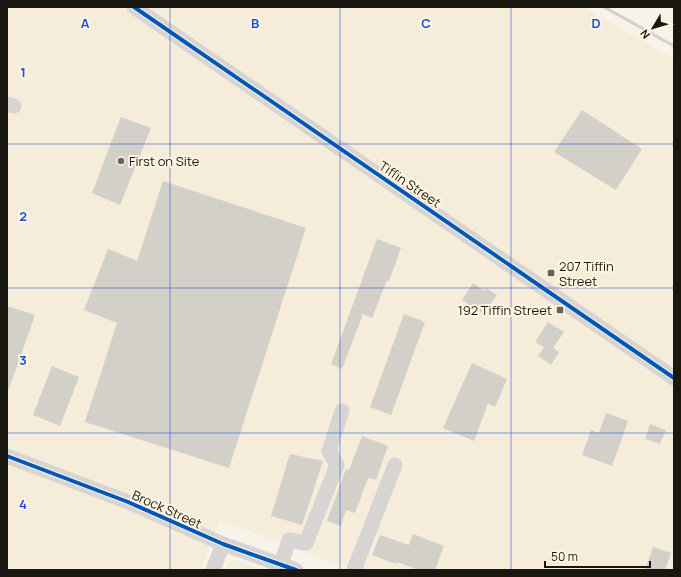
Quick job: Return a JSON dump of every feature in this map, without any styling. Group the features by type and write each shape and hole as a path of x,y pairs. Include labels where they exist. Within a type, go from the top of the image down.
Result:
{"street":[{"name":"Tiffin Street","path":"134,7 674,378"},
{"path":"281,564 290,540 306,543 337,465 329,451 342,411"},
{"name":"Brock Street","path":"7,456 128,502 223,544 296,570"},
{"path":"354,570 395,465"},
{"path":"213,570 223,544"}],"shaded area":[{"path":"7,7 584,7 674,59 674,570 352,570 220,520 200,570 7,570"},
{"path":"233,560 238,560 262,570 226,570 228,563"}],"building":[{"path":"582,110 642,149 616,190 554,152"},
{"name":"First on Site","path":"121,117 151,128 120,205 92,193"},
{"path":"163,181 306,228 229,468 85,422 117,323 84,310 108,249 137,261"},
{"path":"377,239 401,248 389,281 387,280 372,318 363,314 342,369 331,364"},
{"path":"473,283 485,291 486,288 497,295 484,314 462,300"},
{"path":"7,306 35,315 9,389 7,389"},
{"path":"404,314 425,322 391,415 370,407"},
{"path":"548,322 564,332 553,348 559,352 551,365 538,356 544,347 535,342"},
{"path":"472,363 507,379 495,407 488,403 474,441 443,428"},
{"path":"52,366 79,377 60,426 33,415"},
{"path":"606,413 628,421 612,466 582,455 591,430 599,433"},
{"path":"650,424 666,430 660,444 645,439"},
{"path":"362,436 388,446 376,480 368,478 355,513 346,510 341,526 327,521 346,469 349,470"},
{"path":"290,454 323,461 302,525 271,516"},
{"path":"413,534 444,546 435,570 419,570 397,562 396,564 372,555 380,535 409,545"},
{"path":"653,547 671,553 665,570 645,570"}],"railway":[{"path":"604,7 674,46"}],"cycle path":[{"path":"134,7 674,378"},
{"path":"7,456 128,502 223,544 296,570"}],"place":[{"name":"First on Site","path":"121,161"},
{"name":"207 Tiffin Street","path":"551,273"},
{"name":"192 Tiffin Street","path":"560,310"}]}
